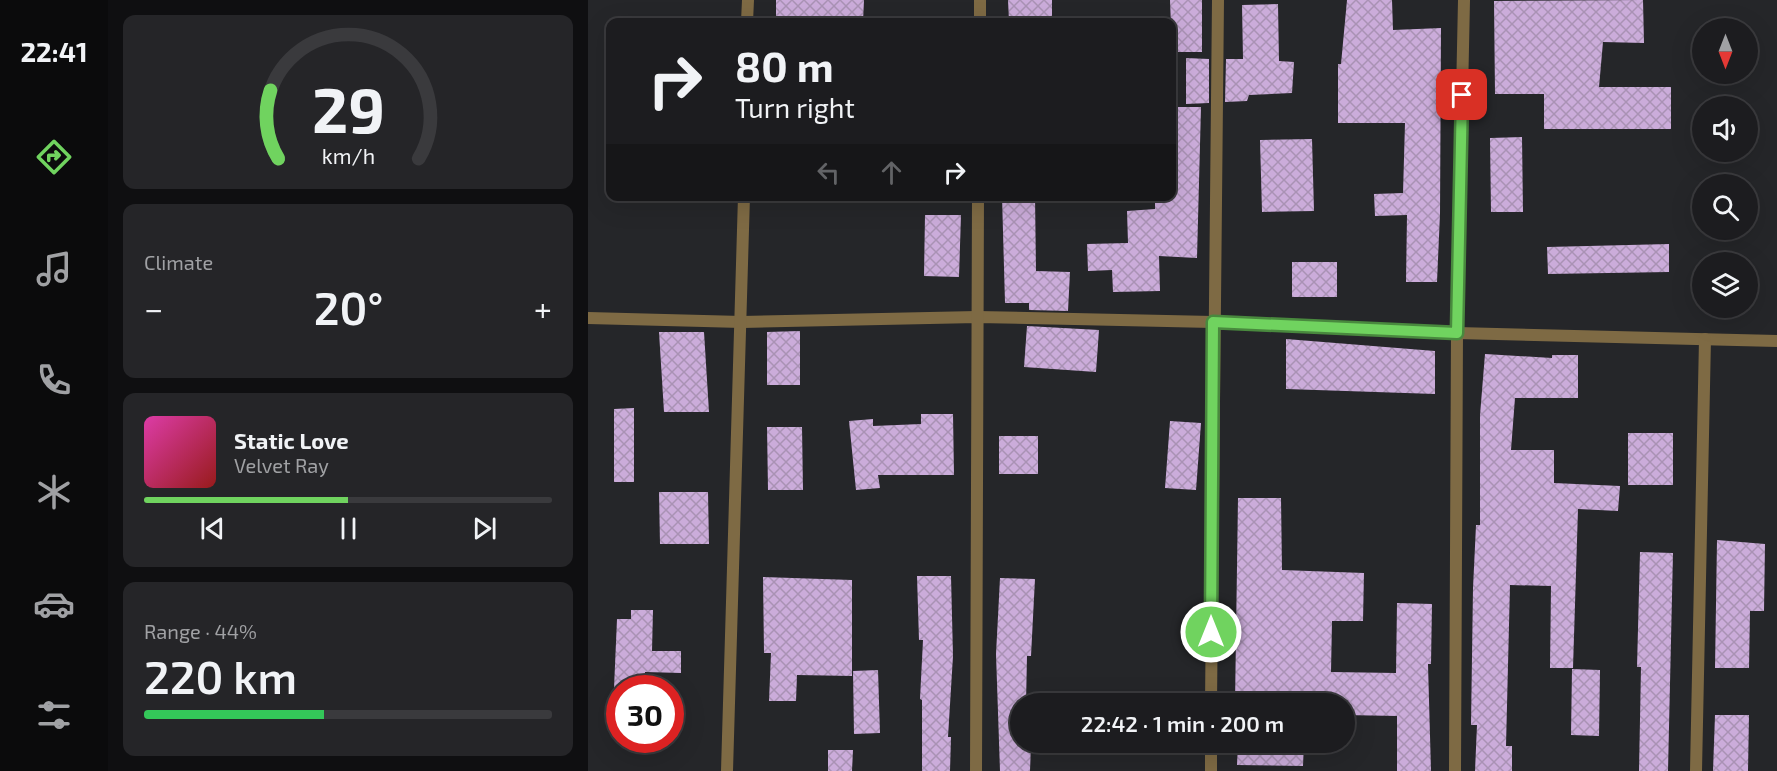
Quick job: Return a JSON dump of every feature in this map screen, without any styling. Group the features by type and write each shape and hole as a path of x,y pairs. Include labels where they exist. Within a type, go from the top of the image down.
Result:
{"street":[{"path":"747,18 748,0"},
{"path":"980,0 980,18"},
{"path":"1211,693 1218,0"},
{"path":"1455,771 1457,333 1464,0"},
{"path":"727,771 744,201"},
{"path":"975,771 978,201"},
{"path":"588,318 742,322 977,317 1213,322 1457,333 1777,341"},
{"path":"1696,771 1705,339"},
{"path":"1211,753 1211,771"}],"building":[{"path":"776,0 864,0 863,18 776,18"},
{"path":"1008,0 1052,0 1052,18 1009,18"},
{"path":"1170,0 1202,0 1202,52 1176,52 1176,18 1171,18"},
{"path":"1347,0 1392,0 1393,30 1441,28 1440,214 1437,282 1406,282 1407,215 1375,216 1374,194 1403,193 1405,123 1338,123 1338,64 1341,64"},
{"path":"1643,0 1644,43 1603,42 1599,87 1671,87 1671,129 1544,129 1544,94 1495,94 1494,1"},
{"path":"1278,4 1279,61 1294,62 1292,93 1249,95 1247,101 1225,102 1226,59 1243,59 1242,5"},
{"path":"1186,58 1209,59 1209,103 1186,104"},
{"path":"1176,107 1201,107 1197,258 1159,256 1160,291 1113,292 1112,270 1088,271 1087,244 1128,243 1127,211 1155,209 1155,201 1176,201"},
{"path":"1522,137 1523,212 1491,212 1490,138"},
{"path":"1312,139 1314,211 1262,212 1260,140"},
{"path":"1002,201 1035,201 1036,271 1070,272 1068,311 1029,310 1029,303 1005,303"},
{"path":"925,215 961,215 959,277 924,276"},
{"path":"1669,244 1669,272 1548,274 1547,247"},
{"path":"1292,262 1337,262 1337,297 1292,297"},
{"path":"1027,326 1099,330 1096,372 1024,367"},
{"path":"800,331 800,385 767,385 767,332"},
{"path":"659,332 704,332 709,412 664,412"},
{"path":"1286,339 1435,351 1435,394 1286,389"},
{"path":"1485,354 1552,358 1552,355 1578,355 1578,398 1515,398 1511,450 1554,450 1554,483 1620,486 1618,511 1578,509 1573,668 1550,668 1551,586 1510,585 1506,746 1512,746 1512,771 1475,771 1477,725 1471,725 1473,588 1476,525 1480,525 1480,415"},
{"path":"634,408 634,482 614,482 614,409"},
{"path":"921,414 953,414 954,475 878,475 880,488 856,490 849,421 873,419 873,426 921,424"},
{"path":"1170,421 1201,423 1196,490 1165,488"},
{"path":"767,427 802,427 803,490 768,490"},
{"path":"1628,433 1673,433 1673,485 1628,485"},
{"path":"999,436 1038,436 1038,474 999,474"},
{"path":"659,492 708,492 709,544 660,544"},
{"path":"1238,498 1281,498 1282,570 1364,573 1363,621 1332,621 1331,672 1396,673 1397,603 1432,604 1431,664 1428,664 1431,771 1397,771 1397,716 1355,715 1355,693 1235,693"},
{"path":"1717,540 1765,544 1764,611 1750,611 1749,668 1715,668"},
{"path":"1640,552 1673,553 1668,771 1639,771 1641,667 1637,667"},
{"path":"917,576 951,576 953,656 948,737 951,737 950,771 922,771 922,700 920,699 923,640 919,640"},
{"path":"763,577 852,580 852,676 797,675 796,701 769,701 771,653 764,653"},
{"path":"1000,578 1035,579 1031,656 1027,656 1026,693 1010,693 1010,753 1031,753 1030,771 1000,771 996,654"},
{"path":"631,610 653,610 652,651 681,651 681,673 645,672 645,675 615,675 617,619 631,619"},
{"path":"1572,669 1600,670 1599,736 1571,735"},
{"path":"878,670 880,733 854,734 853,671"},
{"path":"1715,715 1749,715 1748,771 1713,771"},
{"path":"828,750 853,750 852,771 828,771"},
{"path":"1238,753 1304,753 1303,766 1237,765"}],"route":[{"path":"1211,632 1213,322 1457,333 1462,95"}]}
